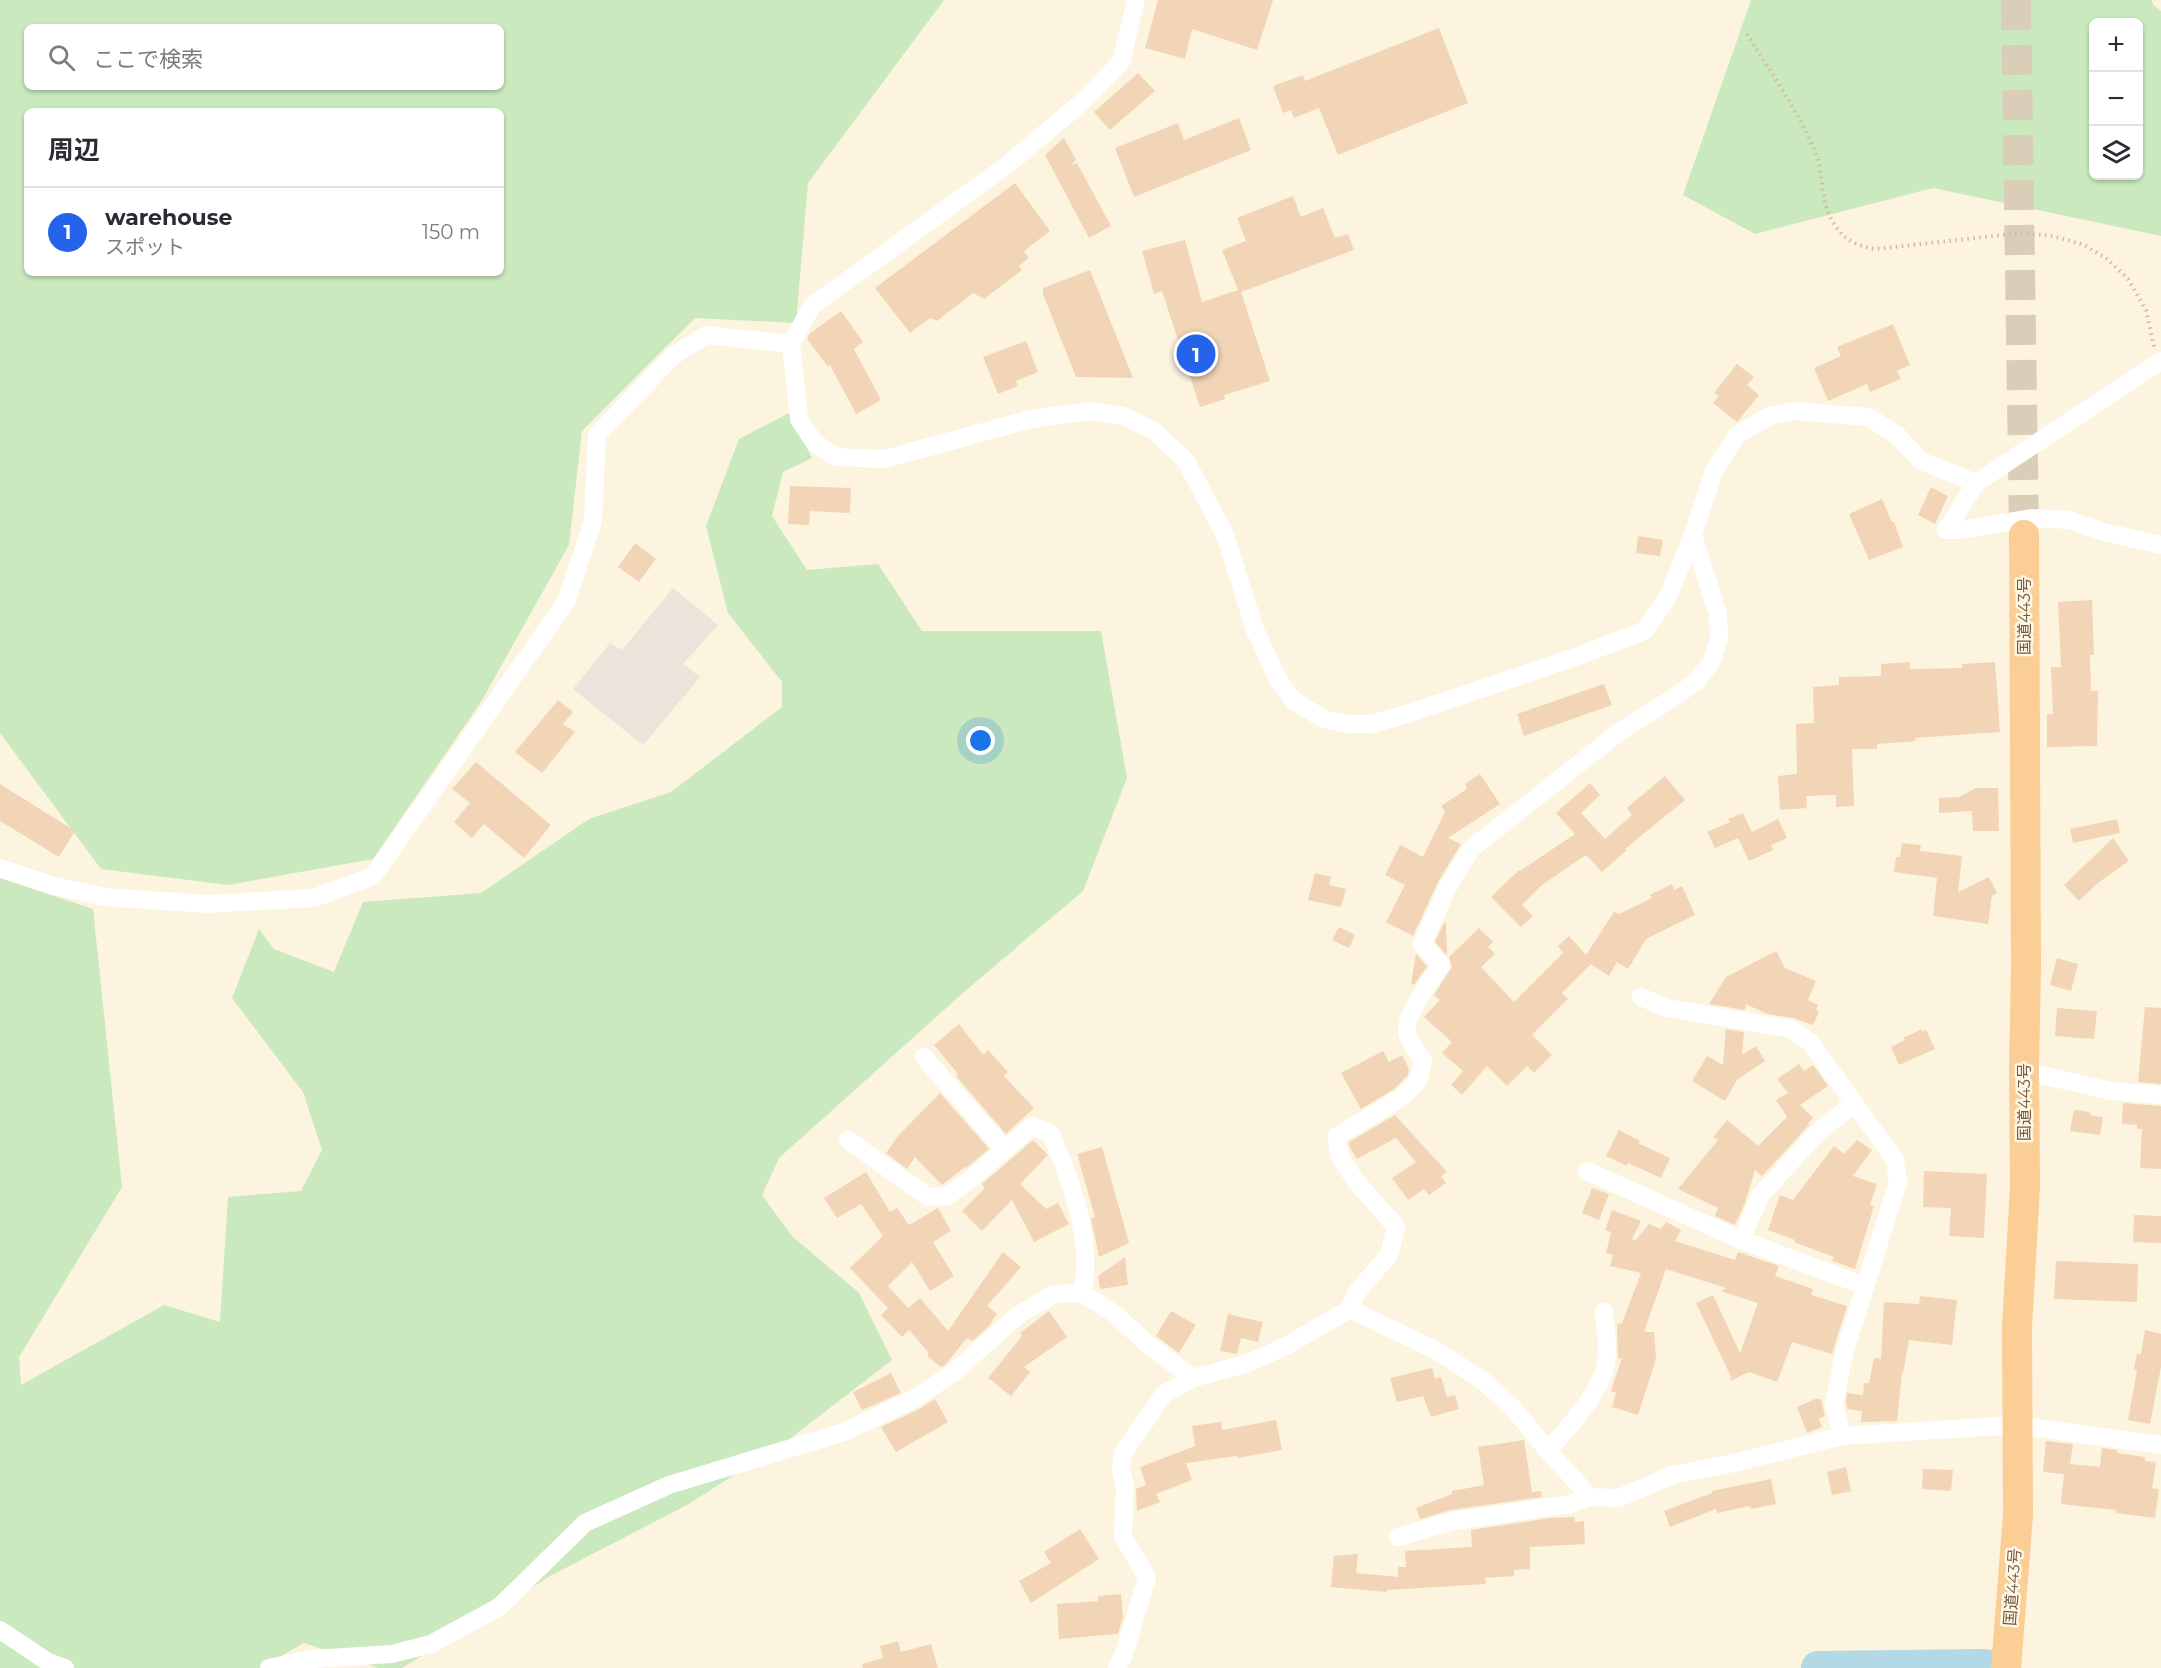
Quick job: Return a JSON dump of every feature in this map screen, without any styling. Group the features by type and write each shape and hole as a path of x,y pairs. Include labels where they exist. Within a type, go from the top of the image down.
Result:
{"highway":[{"name":"国道443号","path":"2006,1668 2018,1515 2017,1327 2025,1188 2024,535"}],"street":[{"path":"1136,0 1121,62 1081,103 1007,165 812,306 791,344 799,419 814,442 836,457 885,459 1031,419 1089,411 1123,416 1154,431 1186,461 1225,535 1255,630 1279,681 1294,701 1324,719 1347,724 1372,724 1410,713 1644,631 1668,597 1693,535 1714,471 1736,436 1769,416 1794,411 1868,417 1897,435 1920,461 1976,483"},
{"path":"0,867 51,885 104,897 207,904 314,898 373,876 566,602 593,521 597,435 673,356 706,335 791,344"},
{"path":"2159,362 1976,483 1946,530 1961,530 2041,518 2069,520 2104,532 2161,545"},
{"path":"1117,1668 1124,1654 1147,1578 1123,1536 1125,1486 1121,1470 1123,1453 1164,1394 1193,1378 1246,1364 1286,1346 1350,1309 1356,1293 1389,1255 1396,1227 1355,1180 1339,1155 1337,1136 1401,1098 1418,1081 1423,1060 1407,1034 1407,1025 1426,987 1441,966 1422,944 1448,887 1471,849 1619,732 1697,681 1712,661 1719,638 1718,615 1693,535"},
{"path":"1641,997 1667,1008 1791,1029 1810,1042 1817,1050 1853,1104 1895,1160 1898,1182 1844,1354 1834,1403 1842,1436"},
{"path":"924,1057 1004,1149"},
{"path":"2024,1071 2111,1091 2161,1095"},
{"path":"1741,1240 1760,1196 1818,1132 1853,1104"},
{"path":"848,1140 928,1197 947,1196 972,1178 1032,1126 1051,1134 1066,1169 1076,1201 1083,1236 1084,1282 1082,1293"},
{"path":"1587,1171 1741,1240 1865,1286"},
{"path":"269,1668 312,1659 392,1654 431,1644 499,1607 585,1523 669,1485 844,1432 914,1399 952,1373 1017,1316 1054,1294 1082,1293 1115,1314 1146,1343 1193,1378"},
{"path":"1350,1309 1437,1351 1482,1380 1513,1408 1590,1497"},
{"path":"1548,1451 1583,1410 1603,1373 1607,1346 1604,1312"},
{"path":"1398,1537 1453,1521 1570,1504 1590,1497 1619,1498 1672,1474 1729,1464 1842,1436 2017,1425 2161,1445"},
{"path":"0,1630 48,1662 65,1668"}],"path":[{"path":"1747,34 1809,136 1818,160 1830,219 1843,236 1857,246 1875,249 2021,233 2053,236 2084,245 2106,258 2128,279 2146,310 2159,362"}],"shaded area":[{"path":"673,588 718,625 683,664 700,677 643,745 573,689 610,643 622,650"}],"green space":[{"path":"0,0 944,0 808,183 796,323 695,318 582,431 569,545 481,702 373,859 228,885 101,869 0,733"},
{"path":"1751,0 2152,0 2153,5 2161,11 2161,236 1933,188 1755,234 1683,195"},
{"path":"789,413 812,458 783,472 772,516 807,570 878,564 922,631 1101,631 1127,778 1083,891 964,992 779,1158 762,1195 792,1236 859,1293 892,1360 783,1444 687,1505 552,1575 402,1668 378,1668 304,1643 260,1668 0,1668 0,878 93,909 122,1187 19,1357 21,1385 164,1305 220,1322 228,1197 301,1191 322,1150 303,1092 232,998 259,929 274,949 334,972 363,902 481,893 589,819 671,792 782,707 782,682 728,613 706,526 739,439"}],"building":[{"path":"1158,0 1273,0 1257,50 1192,29 1185,59 1145,48"},
{"path":"1439,28 1468,103 1338,155 1319,108 1294,118 1291,110 1283,113 1273,86 1303,75 1305,81"},
{"path":"1138,73 1155,91 1110,130 1094,112"},
{"path":"1239,118 1251,150 1134,197 1115,148 1178,123 1184,140"},
{"path":"1064,138 1076,160 1070,166 1077,163 1111,226 1089,238 1045,155"},
{"path":"1015,183 1050,231 1024,251 1029,258 1019,266 1022,270 984,299 973,293 937,321 930,318 910,333 875,288"},
{"path":"1293,196 1301,217 1323,208 1335,238 1348,234 1354,250 1241,292 1270,381 1224,395 1225,399 1200,407 1162,291 1154,294 1142,251 1185,240 1202,302 1238,290 1222,250 1246,241 1237,218"},
{"path":"1090,270 1133,378 1076,377 1043,294 1043,288"},
{"path":"841,311 863,342 854,349 881,400 856,414 830,365 828,367 807,339 809,334"},
{"path":"1893,324 1910,365 1897,371 1901,379 1870,392 1867,384 1828,401 1814,368 1841,356 1837,347"},
{"path":"1026,341 1038,372 1016,381 1018,386 998,394 983,357"},
{"path":"1737,364 1754,377 1747,385 1759,395 1737,422 1713,403 1719,396 1714,393"},
{"path":"790,486 851,488 850,513 810,511 809,525 788,524"},
{"path":"1931,487 1948,496 1935,524 1918,515"},
{"path":"1882,499 1903,547 1869,560 1849,514"},
{"path":"1638,536 1663,540 1660,556 1636,553"},
{"path":"635,543 656,559 639,582 618,567"},
{"path":"2092,600 2094,655 2090,655 2091,691 2098,691 2097,746 2047,747 2047,714 2053,714 2051,667 2061,667 2058,602"},
{"path":"1910,662 1910,669 1962,668 1962,664 1995,662 2000,732 1915,738 1916,741 1877,744 1877,749 1852,749 1854,806 1836,807 1836,795 1806,796 1807,808 1780,810 1778,776 1797,774 1796,724 1814,723 1813,687 1839,685 1839,677 1881,676 1881,664"},
{"path":"1604,684 1612,705 1524,736 1517,714"},
{"path":"558,700 573,712 563,724 575,732 542,773 515,752"},
{"path":"476,762 551,825 524,858 484,824 472,838 454,822 470,803 452,789"},
{"path":"1480,774 1500,804 1448,838 1461,844 1438,882 1413,936 1386,922 1405,885 1385,875 1400,845 1423,857 1445,812 1441,806 1467,789 1465,784"},
{"path":"1665,776 1685,800 1625,849 1627,850 1602,872 1586,855 1542,885 1522,905 1533,916 1521,927 1491,897 1519,870 1575,834 1556,813 1590,783 1600,795 1581,813 1605,839 1632,815 1627,808"},
{"path":"0,784 75,831 59,857 0,821"},
{"path":"1976,788 1998,788 1999,831 1973,831 1972,811 1939,813 1939,798 1959,797"},
{"path":"1743,813 1752,832 1778,819 1787,838 1771,845 1773,850 1749,861 1738,838 1715,848 1707,832 1730,822 1728,819"},
{"path":"2117,819 2120,833 2073,843 2070,829"},
{"path":"2113,838 2129,861 2098,883 2079,901 2064,885"},
{"path":"1902,843 1921,845 1920,851 1962,856 1958,892 1989,877 1997,893 1992,896 1988,924 1933,916 1937,878 1894,872 1896,857 1900,857"},
{"path":"1315,873 1331,877 1329,885 1346,889 1341,907 1308,900"},
{"path":"1672,884 1674,890 1682,886 1695,915 1646,939 1628,969 1617,962 1609,976 1591,964 1562,993 1568,999 1532,1035 1552,1055 1534,1073 1527,1066 1507,1086 1487,1066 1462,1095 1451,1085 1463,1071 1442,1053 1452,1042 1424,1017 1440,1000 1434,995 1452,967 1449,957 1479,928 1493,942 1488,947 1495,954 1481,967 1514,1002 1563,953 1558,946 1569,936 1586,955 1614,912 1619,914 1652,898 1650,895"},
{"path":"1446,923 1447,955 1435,942"},
{"path":"1339,927 1355,935 1349,948 1332,940"},
{"path":"1776,951 1785,968 1816,981 1808,1000 1818,1005 1816,1010 1819,1012 1813,1025 1793,1018 1767,1014 1746,1004 1745,1010 1709,1004 1726,977"},
{"path":"1416,954 1427,966 1414,985 1411,984"},
{"path":"2057,958 2078,964 2071,991 2050,985"},
{"path":"2145,1007 2161,1008 2161,1084 2138,1082"},
{"path":"2057,1008 2097,1011 2094,1039 2055,1036"},
{"path":"959,1024 983,1055 988,1050 1008,1072 1004,1076 1034,1108 1006,1134 956,1076 958,1074 934,1045"},
{"path":"1726,1029 1744,1032 1742,1055 1756,1046 1765,1061 1737,1080 1725,1101 1692,1081 1707,1056 1723,1065"},
{"path":"1922,1029 1923,1032 1926,1030 1935,1049 1899,1065 1891,1047"},
{"path":"1383,1051 1389,1062 1402,1055 1409,1069 1408,1075 1394,1089 1361,1109 1341,1073"},
{"path":"1799,1064 1804,1071 1813,1065 1828,1086 1800,1105 1813,1118 1808,1123 1809,1125 1762,1176 1755,1170 1745,1203 1735,1225 1715,1216 1718,1208 1678,1189 1718,1140 1713,1137 1727,1120 1758,1146 1787,1117 1776,1100 1788,1093 1777,1079"},
{"path":"940,1093 989,1149 942,1185 915,1157 907,1169 886,1153 898,1136"},
{"path":"2123,1103 2161,1106 2161,1169 2140,1168 2142,1129 2137,1129 2137,1125 2122,1124"},
{"path":"2074,1110 2090,1112 2090,1115 2103,1117 2100,1135 2070,1131"},
{"path":"1395,1115 1447,1172 1441,1176 1446,1183 1429,1195 1424,1189 1408,1200 1392,1178 1416,1162 1396,1138 1357,1159 1349,1146 1349,1142"},
{"path":"1619,1130 1640,1141 1638,1143 1670,1158 1661,1178 1606,1156"},
{"path":"1033,1140 1048,1155 1020,1184 1046,1209 1058,1203 1069,1224 1034,1242 1012,1200 982,1231 962,1211 985,1188 982,1184"},
{"path":"1857,1140 1872,1150 1853,1176 1877,1184 1870,1205 1874,1206 1855,1269 1832,1261 1834,1257 1768,1230 1780,1195 1793,1200 1834,1146 1844,1154"},
{"path":"1102,1147 1129,1243 1099,1257 1091,1218 1095,1217 1077,1154"},
{"path":"1924,1171 1987,1174 1984,1238 1949,1236 1951,1208 1923,1207"},
{"path":"866,1172 890,1212 897,1208 909,1225 938,1208 951,1231 933,1242 954,1276 930,1291 912,1262 888,1286 908,1308 920,1298 948,1331 1003,1252 1021,1267 987,1306 997,1314 989,1326 972,1341 967,1338 941,1367 927,1356 929,1353 909,1330 902,1337 881,1315 888,1308 850,1268 883,1236 861,1204 837,1218 824,1198"},
{"path":"1592,1188 1609,1194 1599,1220 1582,1213"},
{"path":"1612,1210 1641,1221 1632,1239 1635,1241 1649,1224 1661,1229 1666,1222 1681,1230 1675,1241 1735,1260 1738,1252 1779,1266 1775,1276 1813,1289 1811,1295 1847,1306 1832,1354 1792,1342 1777,1382 1749,1372 1730,1381 1731,1377 1696,1303 1713,1295 1740,1353 1758,1303 1721,1291 1726,1288 1666,1269 1644,1332 1654,1332 1656,1359 1638,1415 1612,1407 1616,1393 1611,1391 1622,1358 1618,1359 1617,1324 1622,1323 1641,1273 1610,1266 1613,1255 1606,1253 1611,1232 1605,1230"},
{"path":"2134,1215 2161,1216 2161,1243 2133,1242"},
{"path":"1125,1257 1128,1285 1100,1289 1098,1276"},
{"path":"2056,1261 2138,1264 2137,1302 2054,1299"},
{"path":"1920,1296 1957,1300 1952,1345 1909,1340 1902,1373 1897,1421 1861,1422 1862,1411 1847,1409 1847,1393 1863,1395 1864,1383 1869,1383 1874,1358 1881,1359 1884,1302 1919,1304"},
{"path":"1049,1311 1067,1337 1024,1367 1030,1372 1011,1396 988,1378 1022,1336 1020,1333"},
{"path":"1171,1311 1196,1325 1179,1353 1156,1336"},
{"path":"1228,1314 1263,1322 1258,1342 1241,1338 1237,1354 1220,1351"},
{"path":"2145,1330 2161,1334 2161,1367 2150,1424 2128,1420 2137,1370 2134,1369 2137,1353 2141,1354"},
{"path":"1432,1368 1435,1379 1441,1377 1447,1397 1455,1395 1459,1409 1431,1417 1423,1396 1397,1402 1390,1378"},
{"path":"891,1373 901,1393 862,1410 853,1392"},
{"path":"935,1399 948,1422 896,1452 881,1427"},
{"path":"1815,1399 1821,1399 1825,1416 1819,1419 1822,1427 1807,1433 1797,1407"},
{"path":"1276,1420 1282,1450 1237,1458 1237,1456 1186,1463 1192,1480 1156,1494 1160,1502 1137,1511 1136,1489 1146,1485 1140,1467 1195,1446 1192,1426 1221,1422 1222,1430"},
{"path":"1524,1440 1532,1492 1541,1491 1542,1497 1451,1510 1420,1519 1416,1508 1452,1494 1452,1491 1484,1485 1478,1447"},
{"path":"2046,1441 2073,1444 2070,1464 2100,1467 2102,1448 2117,1450 2117,1453 2145,1457 2145,1461 2156,1462 2152,1488 2159,1489 2155,1518 2116,1513 2116,1510 2061,1504 2064,1474 2043,1472"},
{"path":"1846,1467 1851,1491 1832,1495 1827,1472"},
{"path":"1923,1469 1953,1470 1951,1491 1922,1489"},
{"path":"1771,1479 1776,1504 1751,1509 1750,1506 1717,1513 1716,1509 1670,1527 1664,1511 1712,1493 1712,1491"},
{"path":"1574,1517 1575,1522 1584,1521 1585,1544 1530,1547 1530,1569 1514,1570 1514,1576 1485,1578 1486,1584 1387,1590 1387,1592 1331,1587 1334,1556 1358,1554 1356,1573 1398,1577 1398,1567 1406,1567 1405,1551 1472,1547 1471,1530 1550,1518"},
{"path":"1080,1529 1099,1559 1031,1603 1019,1581 1051,1563 1044,1552"},
{"path":"1121,1594 1123,1618 1118,1634 1059,1639 1057,1604 1098,1601 1098,1596"},
{"path":"898,1641 901,1652 931,1644 938,1668 863,1668 862,1664 883,1658 880,1646"}],"waterway":[{"path":"1818,1668 1984,1666 1997,1668"}],"tunnel":[{"path":"2016,0 2024,535"}],"place":[{"name":"warehouse","path":"1196,354"}]}
